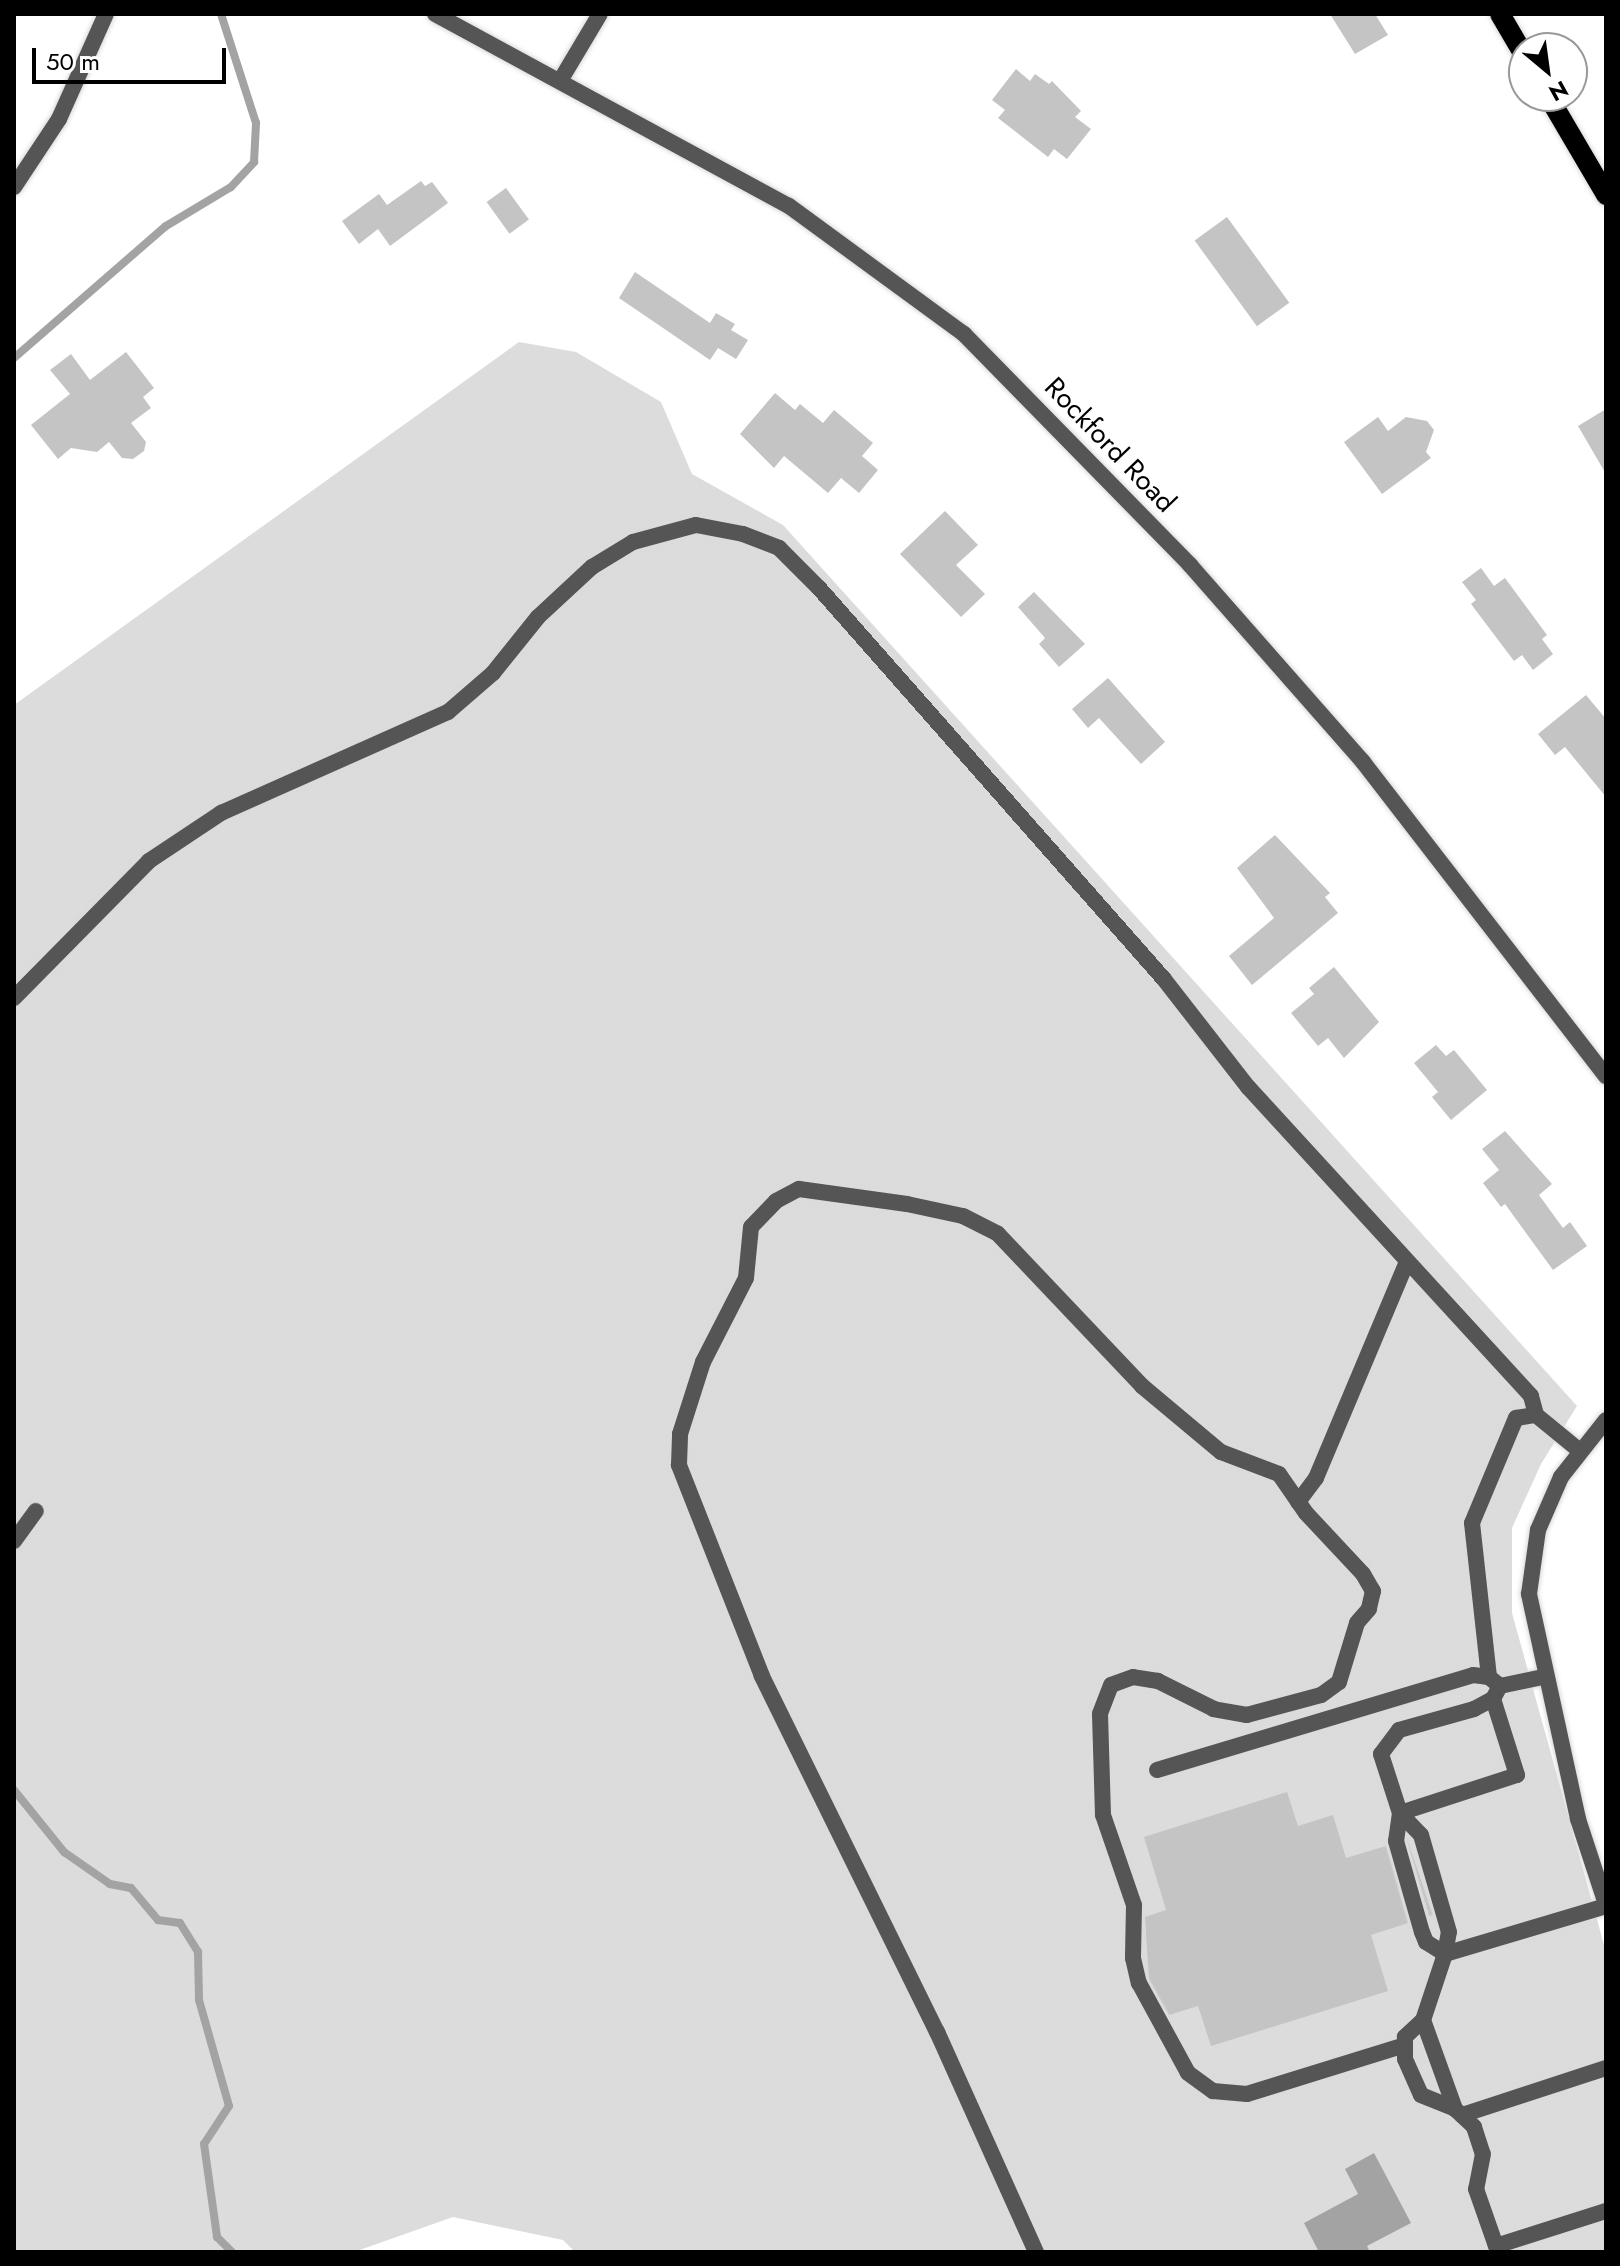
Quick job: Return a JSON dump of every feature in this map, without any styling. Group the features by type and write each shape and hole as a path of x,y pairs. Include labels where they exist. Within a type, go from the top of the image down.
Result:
{"main road":[{"path":"1500,14 1511,32"},
{"path":"1557,112 1606,195"}],"street":[{"path":"14,187 59,119 106,14"},
{"name":"Rockford Road","path":"435,14 789,206 879,267 964,334 1190,565 1363,762 1606,1076"},
{"path":"560,81 600,14"},
{"path":"14,998 149,861 221,813 448,712 493,673 538,617 592,567 633,542 696,525 743,534 779,548 819,588 1163,978 1248,1087 1531,1396 1536,1415 1580,1451"},
{"path":"1036,2252 937,2032 822,1807 762,1676 679,1465 680,1434 703,1362 746,1278 751,1227 776,1201 799,1189 907,1204 975,1222 998,1234 1142,1386 1221,1452 1279,1474 1298,1502 1373,1591 1339,1682 1321,1695 1247,1715 1214,1709 1158,1681 1133,1677 1111,1685 1100,1714 1103,1815 1134,1905 1133,1958 1139,1983 1188,2073 1213,2091 1247,2094 1405,2045"},
{"path":"1298,1502 1316,1478 1407,1262"},
{"path":"1400,1813 1517,1775 1494,1687 1472,1523 1516,1418 1536,1415"},
{"path":"1400,1813 1396,1841 1422,1932 1426,1942 1445,1954 1606,1905 1578,1819 1543,1677 1529,1594 1531,1563 1561,1477 1606,1420"},
{"path":"14,1541 36,1511"},
{"path":"1157,1770 1473,1675 1494,1687"},
{"path":"1543,1677 1494,1687 1399,1730 1386,1742 1381,1754 1400,1813 1421,1835 1449,1932 1423,2020 1405,2037 1405,2059 1421,2095 1458,2112 1474,2127 1483,2154 1476,2189 1496,2246 1606,2211"},
{"path":"1423,2020 1458,2112"},
{"path":"1458,2112 1606,2068"}],"shaded area":[{"path":"519,342 576,352 661,402 692,474 783,525 1577,1406 1541,1464 1512,1528 1512,1613 1606,1952 1606,2252 575,2252 563,2240 453,2217 354,2252 14,2252 14,705"},
{"path":"1374,2153 1411,2223 1367,2246 1370,2252 1319,2252 1304,2223 1358,2194 1345,2169"}],"building":[{"path":"1330,14 1375,14 1388,35 1355,54"},
{"path":"1016,69 1030,81 1035,74 1049,84 1052,81 1081,111 1075,117 1091,129 1067,159 1054,149 1048,157 998,118 1005,110 992,100"},
{"path":"421,181 425,186 432,182 448,203 390,246 378,229 359,244 342,221 379,194 387,205"},
{"path":"506,188 529,220 510,234 487,202"},
{"path":"1227,217 1289,303 1257,326 1195,241"},
{"path":"635,272 710,323 716,313 735,324 731,330 748,340 736,359 718,348 710,360 619,298"},
{"path":"126,352 154,388 143,397 151,408 131,423 146,442 144,451 133,459 122,458 109,442 97,452 71,448 58,459 31,425 70,394 50,370 71,354 90,380"},
{"path":"775,393 795,410 800,404 823,423 834,410 873,443 862,456 878,470 859,493 841,478 828,493 784,456 774,468 740,434"},
{"path":"1606,409 1606,474 1578,426"},
{"path":"1378,417 1388,431 1406,417 1427,421 1434,430 1426,452 1431,458 1382,494 1344,442"},
{"path":"945,511 978,545 956,565 985,594 961,617 900,554"},
{"path":"1481,568 1494,586 1505,578 1547,635 1542,639 1553,654 1533,670 1522,655 1514,661 1471,604 1476,600 1462,582"},
{"path":"1034,592 1085,644 1059,667 1039,644 1045,638 1018,607"},
{"path":"1108,678 1165,742 1141,764 1099,718 1088,728 1072,709"},
{"path":"1586,695 1606,719 1606,797 1565,747 1555,755 1538,734"},
{"path":"1275,835 1330,893 1325,897 1338,913 1252,985 1229,956 1274,918 1237,868"},
{"path":"1334,967 1379,1022 1344,1058 1328,1038 1318,1046 1291,1013 1314,994 1309,988"},
{"path":"1436,1045 1446,1056 1454,1050 1487,1090 1451,1120 1432,1097 1438,1092 1414,1063"},
{"path":"1505,1131 1552,1184 1539,1195 1563,1228 1570,1222 1587,1246 1553,1270 1505,1204 1501,1207 1483,1183 1499,1170 1482,1149"},
{"path":"1287,1792 1298,1826 1333,1815 1346,1858 1386,1846 1408,1923 1371,1935 1388,1991 1211,2046 1198,2006 1169,2015 1149,1979 1145,1917 1166,1910 1144,1837"},
{"path":"1407,1839 1433,1915 1429,1916"}],"waterway":[{"path":"14,358 166,226 231,187 254,162 256,123 221,14"},
{"path":"14,1790 64,1852 110,1884 131,1888 158,1920 180,1923 198,1952 199,2000 229,2106 204,2144 217,2237 232,2252"}]}
